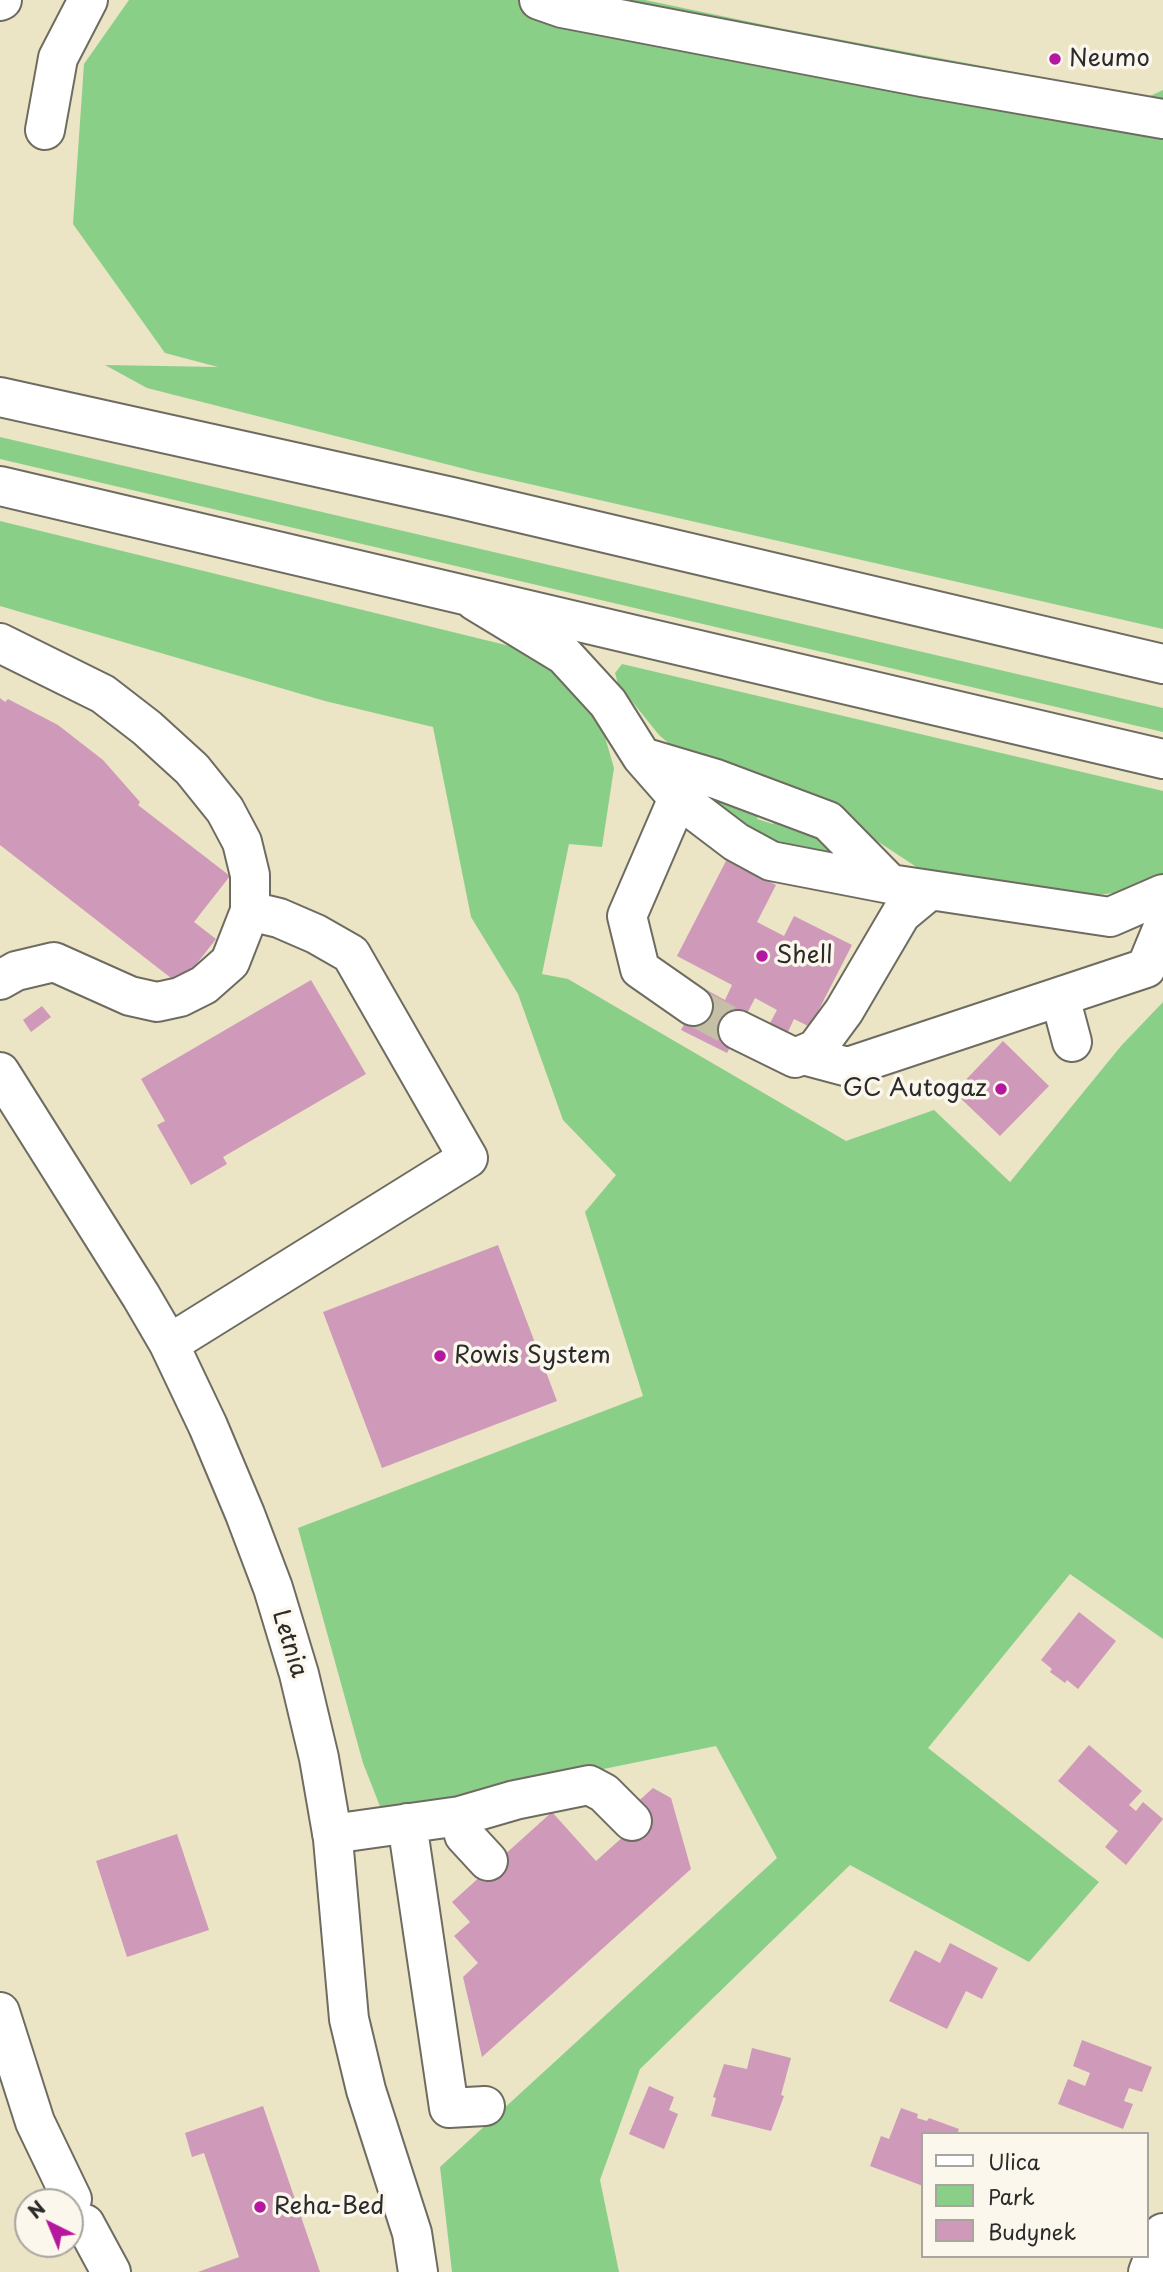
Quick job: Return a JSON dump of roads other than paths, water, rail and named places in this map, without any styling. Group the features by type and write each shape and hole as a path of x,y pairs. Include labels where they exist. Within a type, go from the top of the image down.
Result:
{"main road":[{"path":"45,130 58,58 88,0"},
{"path":"539,0 562,8 910,75 1163,119"},
{"path":"0,397 452,497 1163,664"},
{"path":"0,486 1163,759"},
{"path":"470,598 564,655 608,703 642,757 678,798 736,842 771,861 890,884 1110,917 1163,894"},
{"path":"0,643 103,694 147,728 192,769 225,810 242,842 250,875 250,911 230,962 204,985 180,997 157,1002 130,996 54,962 16,971 0,980"},
{"path":"642,757 727,783 828,821 890,884"},
{"path":"678,798 627,916 640,970 693,1006"},
{"path":"738,1030 795,1058 816,1049 844,1011 901,914 930,890"},
{"path":"169,1344 468,1158 351,954 316,934 279,918 250,911"},
{"path":"803,1055 848,1068 1146,968 1163,927"},
{"path":"1060,996 1072,1042"},
{"name":"Letnia","path":"0,1072 169,1344 246,1514 273,1588 299,1674 319,1758 332,1834 349,2018 366,2090 412,2233 418,2272"},
{"path":"332,1834 460,1816 515,1800 589,1785 604,1793 632,1821"},
{"path":"460,1816 464,1835 488,1861"},
{"path":"407,1823 449,2108 485,2106"},
{"path":"0,2012 35,2122 111,2272"},
{"path":"1148,2272 1163,2233"}],"tunnel":[{"path":"693,1006 738,1030"}],"place":[{"name":"Neumo","path":"1055,59"},
{"name":"Shell","path":"762,956"},
{"name":"GC Autogaz","path":"1001,1089"},
{"name":"Rowis System","path":"440,1356"},
{"name":"Reha-Bed","path":"260,2207"}]}
